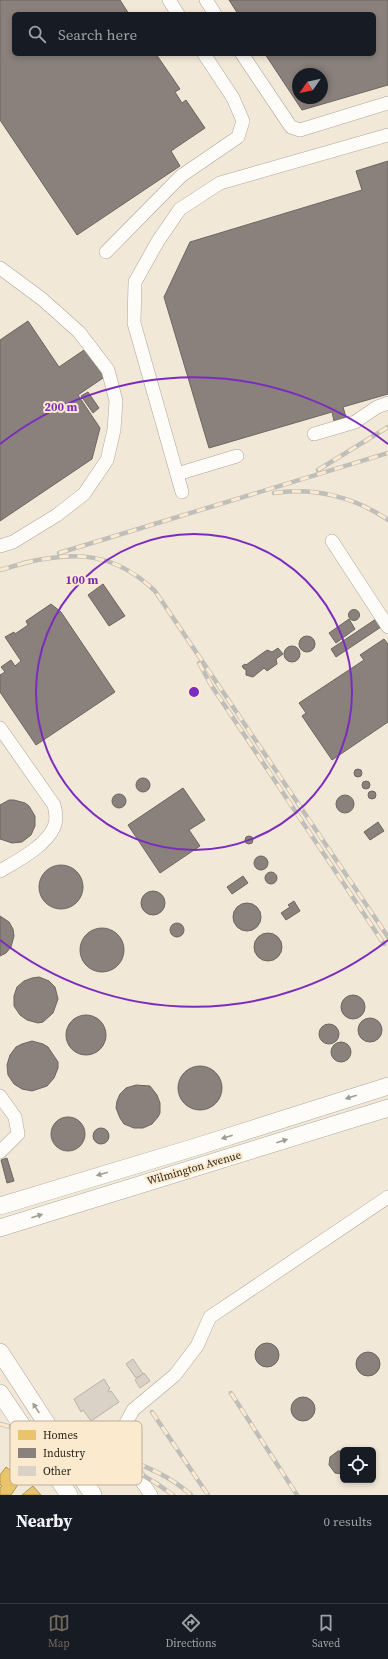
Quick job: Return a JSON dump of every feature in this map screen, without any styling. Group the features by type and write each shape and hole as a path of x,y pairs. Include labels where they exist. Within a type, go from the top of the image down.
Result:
{"main road":[{"name":"Wilmington Avenue","path":"0,1206 202,1145 388,1086"},
{"name":"Wilmington Avenue","path":"0,1228 388,1108"},
{"path":"0,1352 45,1421"},
{"path":"0,1393 19,1421"},
{"path":"62,1485 69,1495"},
{"path":"86,1485 93,1495"}],"street":[{"path":"169,0 177,12"},
{"path":"206,0 214,12"},
{"path":"106,252 181,176 238,137 243,121 233,98 205,56"},
{"path":"243,56 291,127 300,130 388,103"},
{"path":"182,492 134,323 135,282 158,241 180,209 220,183 388,135"},
{"path":"0,268 42,299 79,332 108,370 116,401 114,430 107,460 84,494 57,516 14,542 0,546"},
{"path":"314,434 355,422 377,407 388,404"},
{"path":"177,474 238,456"},
{"path":"332,541 388,627"},
{"path":"0,728 54,806 56,816 55,826 39,845 0,871"},
{"path":"0,1096 15,1117 18,1134 0,1152"},
{"path":"127,1421 133,1410 175,1375 197,1346 210,1317 388,1196"},
{"path":"142,1481 151,1495"}],"building: Homes":[{"path":"6,1467 10,1470 10,1485 18,1485 11,1495 0,1495 0,1488 2,1486 0,1485 0,1475"},
{"path":"33,1486 41,1495 22,1495 28,1490"}],"building: Industry":[{"path":"0,0 120,0 128,12 12,12 12,56 157,56 180,89 175,92 182,103 186,100 205,128 171,151 180,166 77,235 0,120"},
{"path":"229,0 388,0 388,85 328,102 328,68 292,68 292,95 266,56 376,56 376,12 237,12"},
{"path":"298,104 323,104 302,110"},
{"path":"388,161 388,394 343,407 346,417 334,421 332,412 209,448 164,297 190,242 362,190 356,171"},
{"path":"28,321 59,367 87,348 106,376 78,395 100,428 92,459 0,521 0,340"},
{"path":"88,392 99,408 93,413 81,396"},
{"path":"103,584 125,616 109,626 88,595"},
{"path":"51,604 61,612 115,692 36,745 0,692 0,675 5,672 1,667 11,660 15,666 21,661 5,637 14,632 15,634 28,625 26,621"},
{"path":"352,610 356,610 358,611 358,619 352,620 349,617 349,613"},
{"path":"349,619 355,629 336,643 329,633"},
{"path":"376,619 381,627 336,657 331,649"},
{"path":"307,636 314,641 315,644 310,651 307,652 300,647 299,644 304,637"},
{"path":"384,639 388,644 388,722 332,760 302,716 306,713 299,703 364,660 360,655"},
{"path":"292,646 298,648 300,654 298,660 292,662 286,660 284,654 286,648"},
{"path":"278,648 283,654 276,659 277,664 267,671 264,668 253,677 246,675 246,669 242,666 245,664 246,665 267,650 272,652"},
{"path":"358,769 361,770 361,776 358,777 355,776 354,773 355,770"},
{"path":"143,778 148,780 150,785 148,790 143,792 138,790 136,785 138,780"},
{"path":"366,781 369,782 369,788 366,789 363,788 362,785 363,782"},
{"path":"183,788 205,820 189,830 200,846 160,873 128,825"},
{"path":"372,791 375,792 375,798 372,799 369,798 368,795 369,792"},
{"path":"116,794 122,794 126,798 126,804 122,808 116,808 112,804 112,798"},
{"path":"345,795 351,798 354,804 351,810 345,813 339,810 336,804 339,798"},
{"path":"9,800 25,803 29,806 35,816 35,826 31,835 22,842 12,843 0,839 0,805"},
{"path":"378,822 384,831 370,840 364,832"},
{"path":"249,836 252,837 252,843 249,844 246,843 245,840 246,837"},
{"path":"258,856 264,856 268,860 268,866 264,870 258,870 254,866 254,860"},
{"path":"57,865 65,865 77,871 83,883 83,891 77,903 65,909 57,909 45,903 39,891 39,883 45,871"},
{"path":"269,872 273,872 277,878 273,884 269,884 265,880 265,876"},
{"path":"243,876 248,883 232,894 227,887"},
{"path":"153,891 161,895 165,903 161,911 153,915 145,911 141,903 145,895"},
{"path":"294,901 300,911 286,920 281,913 290,907 288,905"},
{"path":"247,903 257,907 261,917 257,927 247,931 237,927 233,917 237,907"},
{"path":"0,916 9,922 13,929 14,936 11,947 6,953 0,956"},
{"path":"174,923 180,923 184,927 184,933 180,937 174,937 170,933 170,927"},
{"path":"102,928 114,932 120,938 124,950 120,962 114,968 102,972 90,968 84,962 80,950 84,938 90,932"},
{"path":"268,933 278,937 282,947 278,957 268,961 258,957 254,947 258,937"},
{"path":"39,977 49,981 55,987 58,999 53,1013 43,1022 38,1023 27,1020 20,1015 14,1006 14,996 17,987 24,981"},
{"path":"353,995 361,999 365,1007 361,1015 353,1019 345,1015 341,1007 345,999"},
{"path":"90,1015 97,1018 103,1024 106,1035 105,1043 97,1052 90,1055 82,1055 75,1052 67,1043 66,1031 69,1024 78,1016"},
{"path":"370,1018 378,1022 382,1030 378,1038 370,1042 362,1038 358,1030 362,1022"},
{"path":"329,1024 336,1027 339,1034 336,1041 329,1044 322,1041 319,1034 322,1027"},
{"path":"32,1041 48,1047 58,1062 58,1068 54,1078 47,1086 32,1091 22,1089 14,1084 8,1075 7,1065 10,1055 16,1047"},
{"path":"341,1042 348,1045 351,1052 348,1059 341,1062 334,1059 331,1052 334,1045"},
{"path":"204,1066 216,1072 221,1080 221,1096 216,1104 208,1109 196,1110 184,1104 179,1096 178,1084 184,1072 192,1067"},
{"path":"136,1085 150,1086 157,1095 160,1103 160,1113 158,1117 152,1124 143,1128 134,1128 124,1124 116,1108 120,1094 126,1088"},
{"path":"68,1117 80,1122 85,1134 80,1146 68,1151 56,1146 51,1134 56,1122"},
{"path":"101,1128 108,1133 109,1136 104,1143 101,1144 94,1139 93,1136 98,1129"},
{"path":"7,1158 14,1181 7,1183 1,1160"},
{"path":"267,1343 275,1347 279,1355 275,1363 267,1367 259,1363 255,1355 259,1347"},
{"path":"368,1352 373,1353 379,1359 379,1369 373,1375 368,1376 363,1375 357,1369 356,1364 357,1359 363,1353"},
{"path":"303,1397 308,1398 314,1404 314,1414 308,1420 303,1421 298,1420 292,1414 291,1409 292,1404 298,1398"},
{"path":"340,1451 340,1474 335,1473 329,1465 330,1457"}],"building: Other":[{"path":"133,1359 143,1374 136,1378 126,1364"},
{"path":"144,1373 150,1381 140,1388 135,1380"},
{"path":"104,1379 110,1389 108,1390 109,1392 111,1391 119,1402 91,1421 83,1410 81,1412 74,1399"}],"railway":[{"path":"318,470 388,427"},
{"path":"59,553 388,453"},
{"path":"274,493 304,491 334,496 362,505 388,520"},
{"path":"24,563 61,557 77,556 94,558 125,568 155,591 388,937"},
{"path":"0,570 28,562"},
{"path":"199,663 211,685 384,944"},
{"path":"231,1393 297,1495"},
{"path":"152,1412 208,1495"},
{"path":"0,1424 10,1427"},
{"path":"142,1466 175,1482 191,1495"},
{"path":"142,1475 173,1495"}]}
